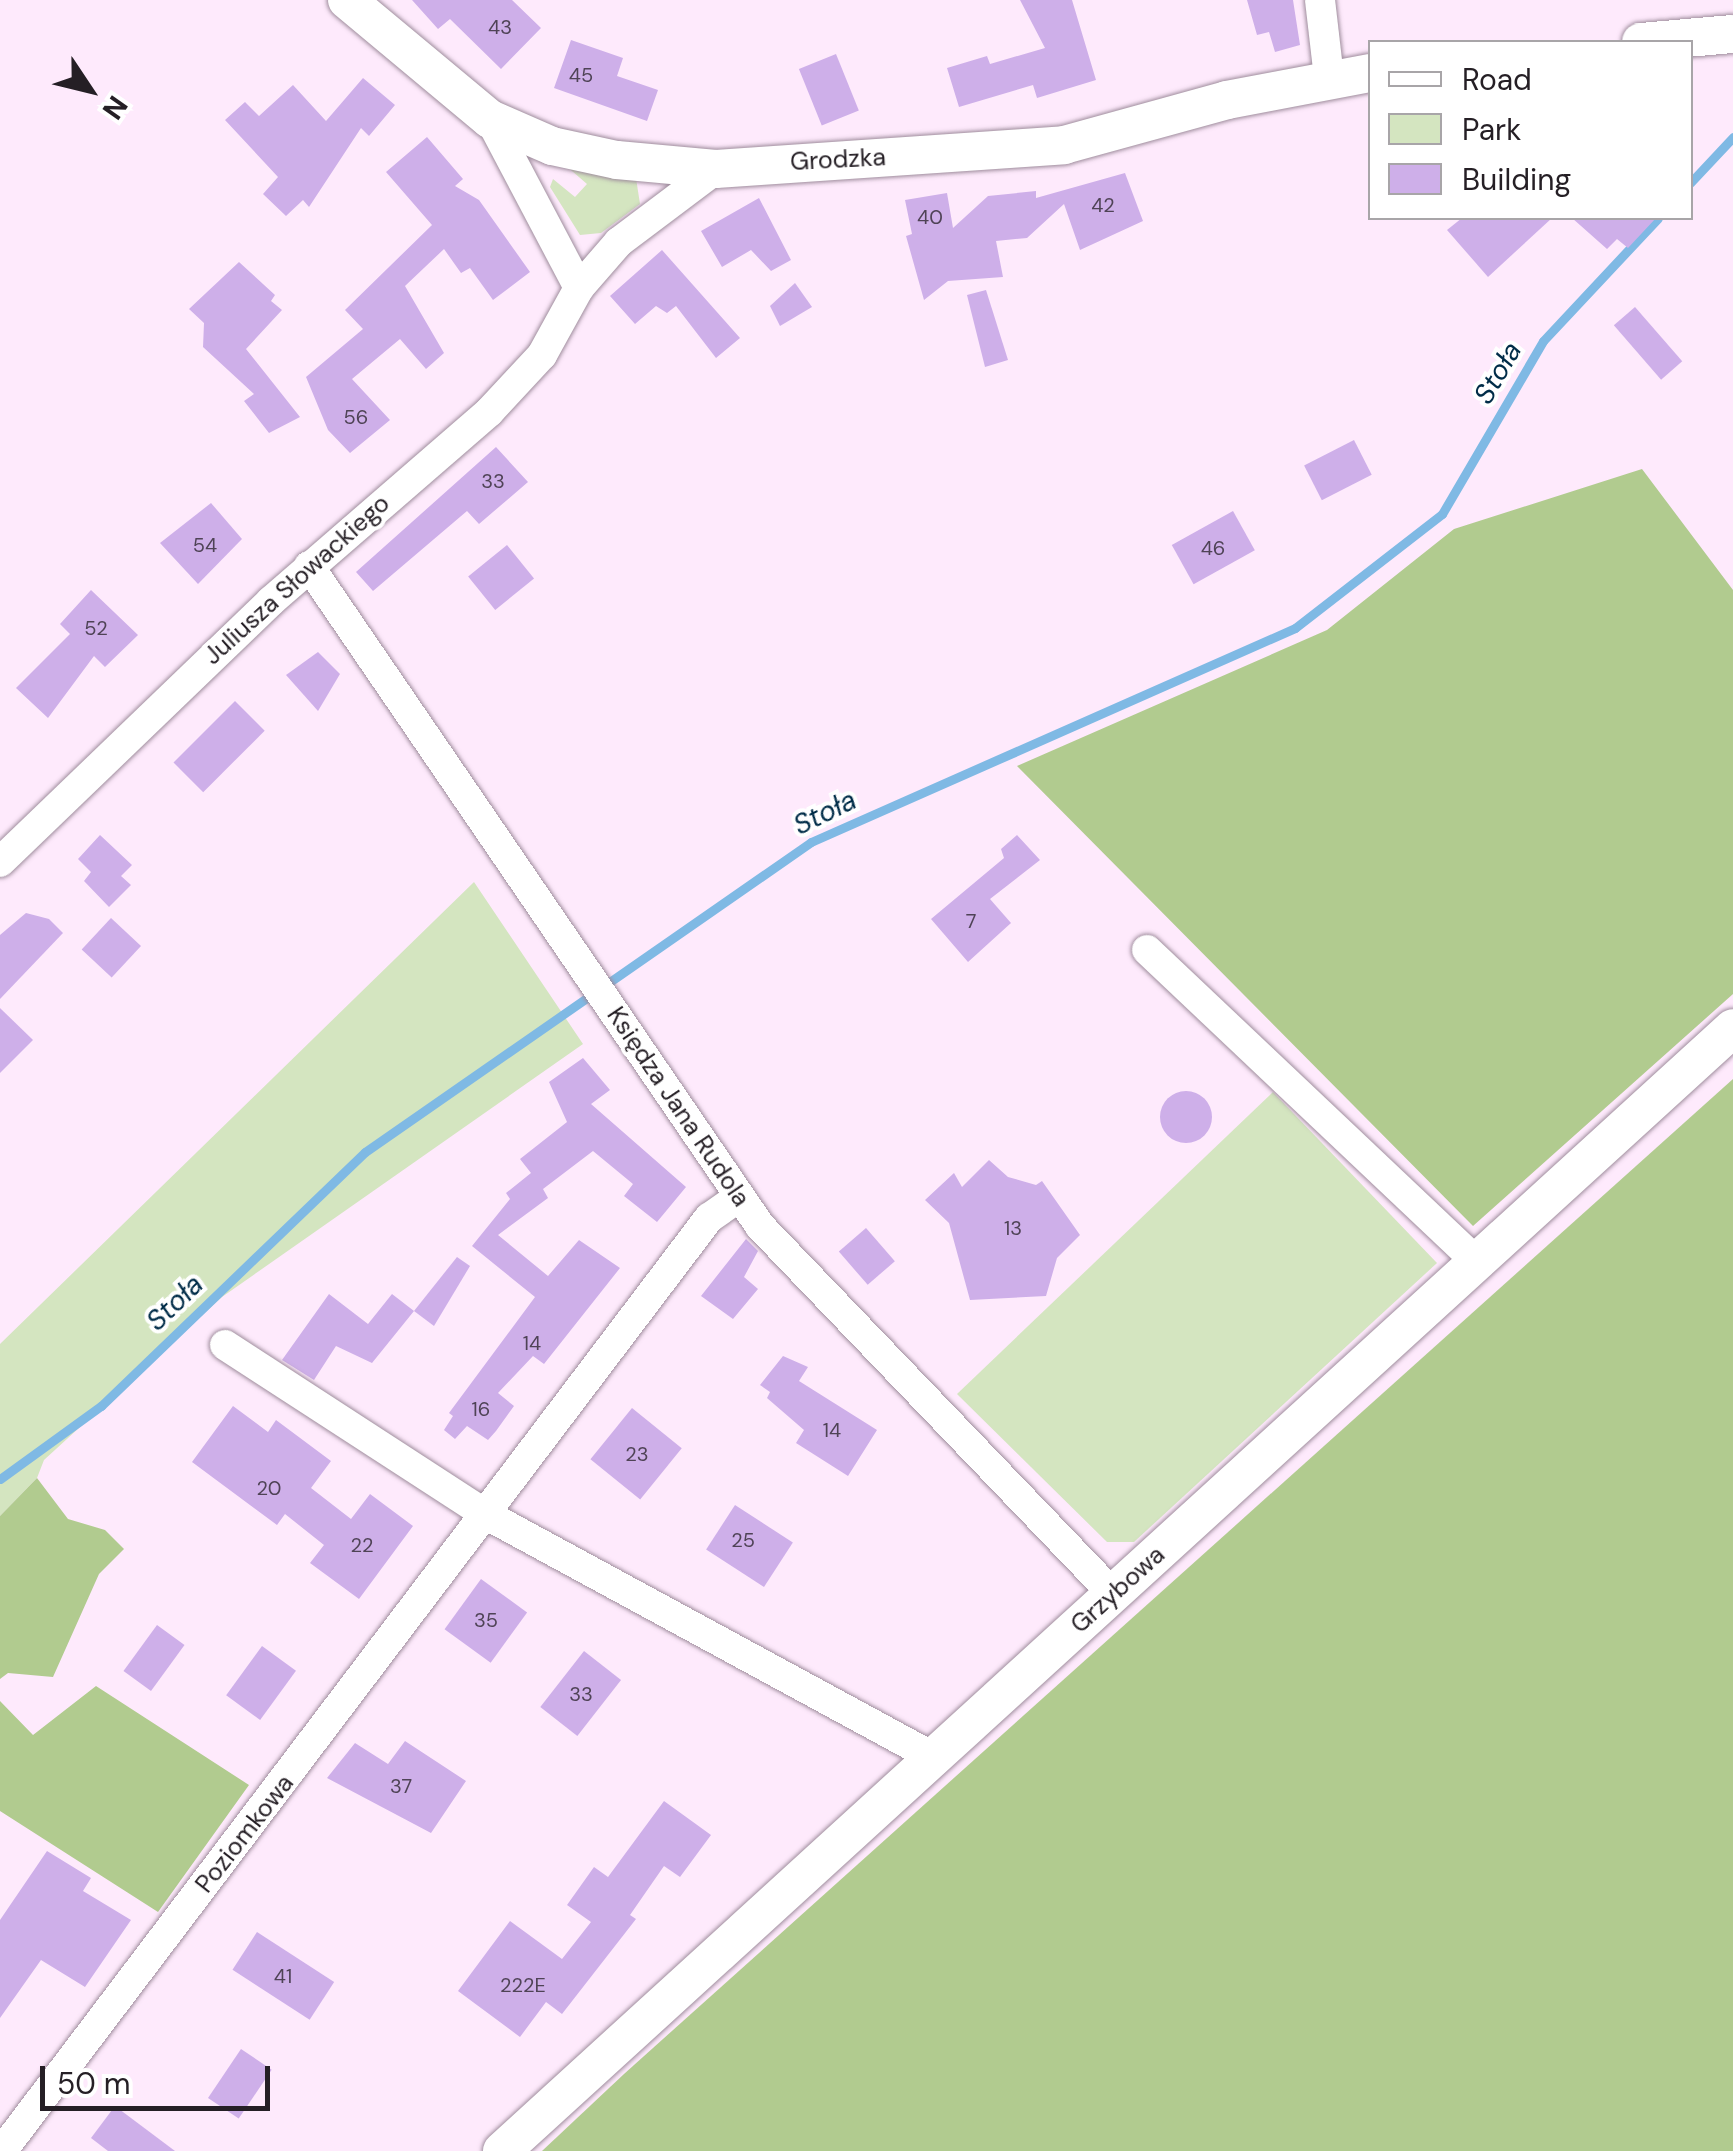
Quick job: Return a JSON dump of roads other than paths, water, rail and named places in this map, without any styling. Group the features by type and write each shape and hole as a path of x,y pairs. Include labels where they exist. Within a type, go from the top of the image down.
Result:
{"street":[{"name":"Grodzka","path":"347,0 490,119 552,146 617,160 716,170 1064,145 1330,78 1368,73"},
{"path":"1320,0 1330,78"},
{"path":"1665,40 1733,34"},
{"path":"490,119 579,288"},
{"name":"Juliusza Słowackiego","path":"0,862 308,566 489,412 542,356 579,288 620,242 716,170"},
{"name":"Księdza Jana Rudola","path":"308,566 739,1197 1114,1595"},
{"path":"1146,950 1478,1262"},
{"name":"Grzybowa","path":"502,2151 1733,1028"},
{"name":"Poziomkowa","path":"2,2151 709,1218 739,1197"},
{"path":"225,1345 485,1514 933,1756"}],"waterway":[{"name":"Stoła","path":"1693,180 1733,137"},
{"name":"Stoła","path":"0,1479 101,1406 365,1152 811,842 1295,628 1442,514 1543,341 1656,220"}]}
